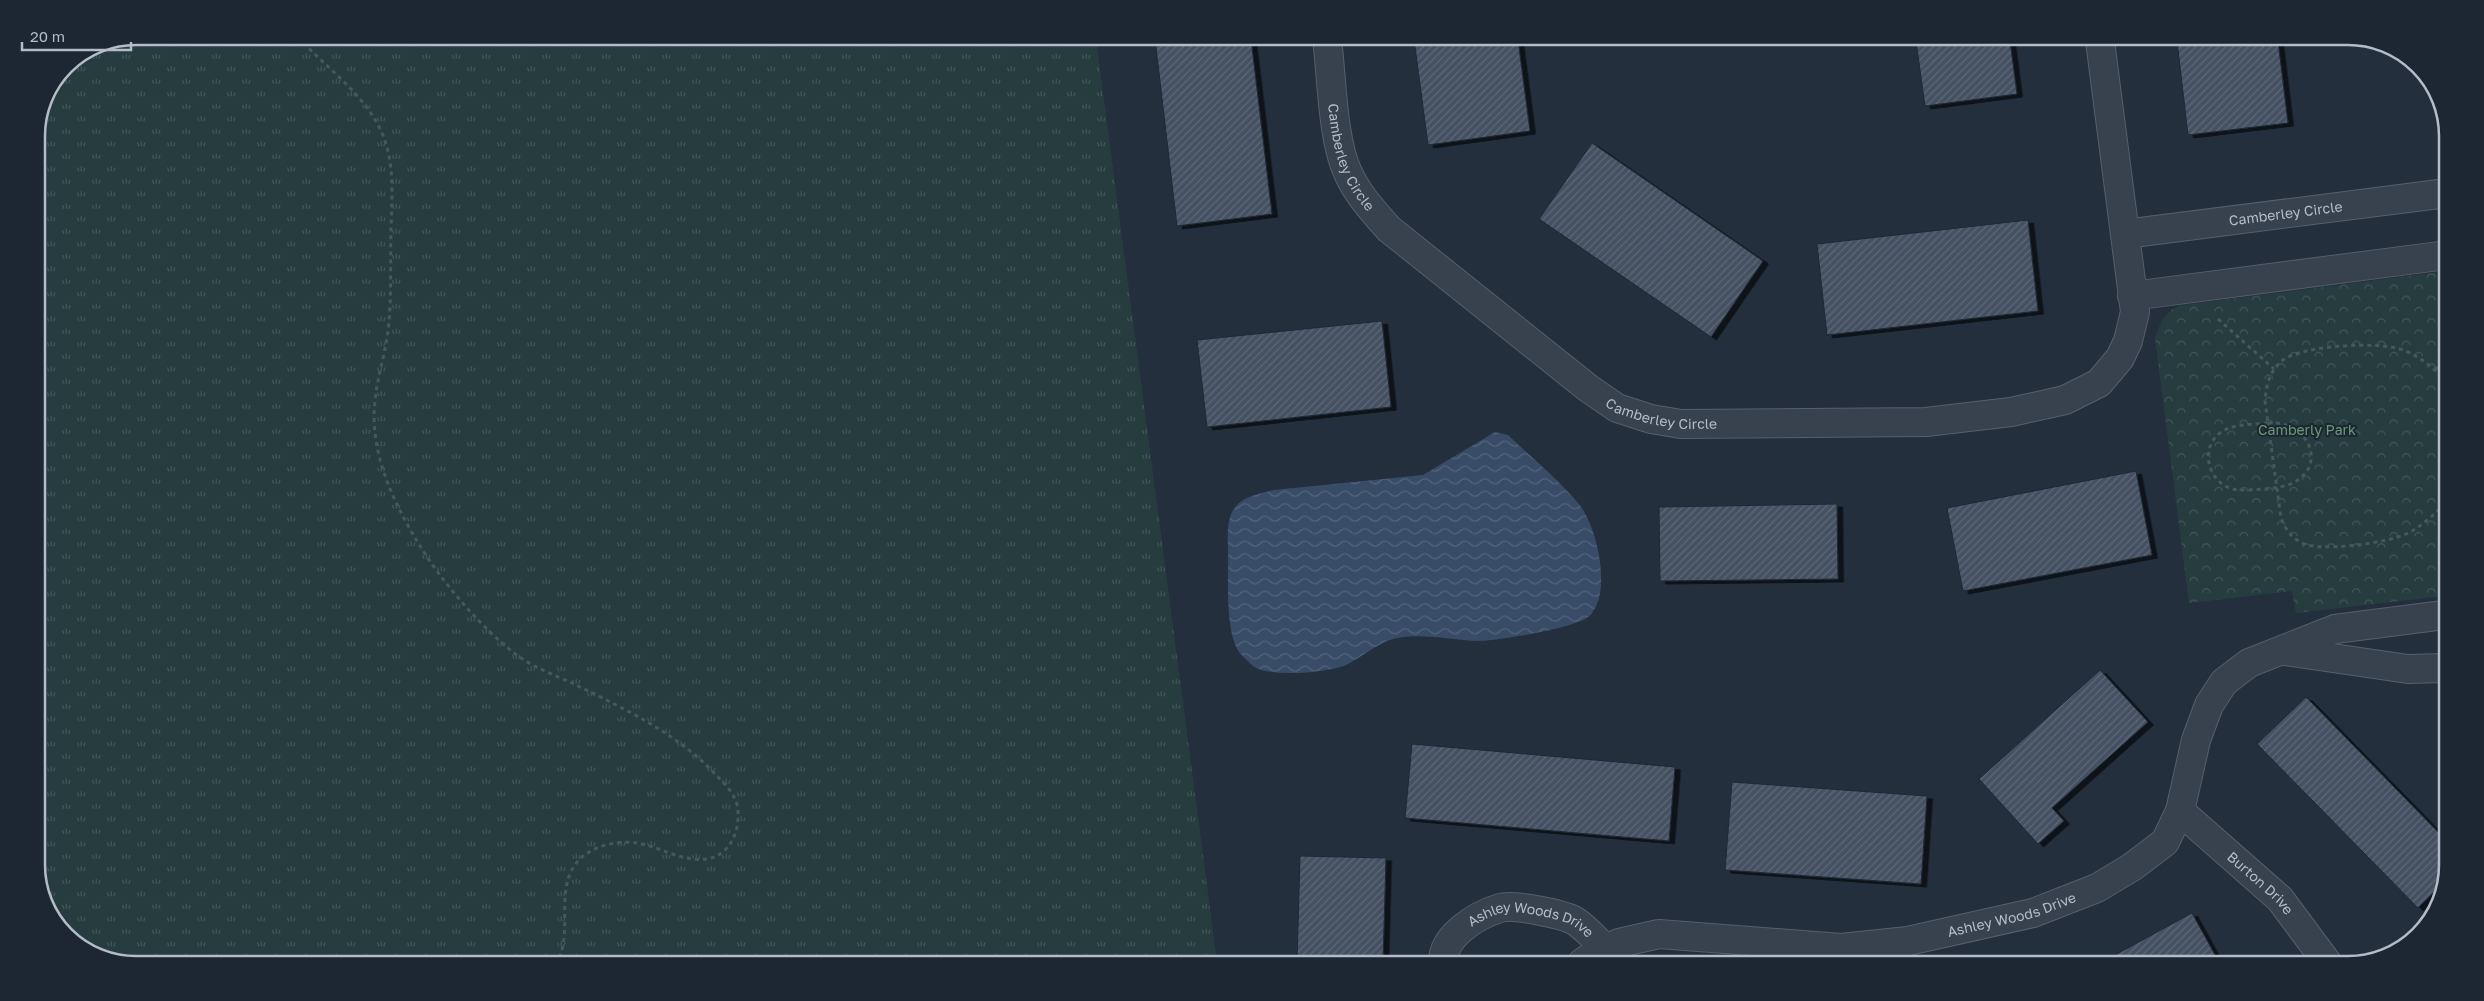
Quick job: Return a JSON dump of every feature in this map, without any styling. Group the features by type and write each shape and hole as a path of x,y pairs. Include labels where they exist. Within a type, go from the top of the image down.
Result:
{"street":[{"name":"Camberley Circle","path":"1328,45 1338,136 1347,171 1363,200 1389,228 1588,388 1617,408 1651,419 1681,424 1926,422 2011,412 2065,400 2099,383 2120,358 2128,340 2134,312 2100,45"},
{"name":"Camberley Circle","path":"2124,234 2439,194"},
{"path":"2132,296 2439,256"},
{"name":"Ashley Woods Drive","path":"1594,956 1619,943 1659,934 1841,948 1908,941 2033,913 2097,888 2132,867 2165,842 2180,811 2196,740 2210,705 2224,682 2250,663 2335,629 2439,616"},
{"name":"Ashley Woods Drive","path":"2283,651 2408,670 2439,668"},
{"name":"Burton Drive","path":"2180,811 2280,900 2323,956"},
{"name":"Ashley Woods Drive","path":"1443,956 1457,931 1501,907 1538,910 1574,920 1606,949"}],"path":[{"path":"306,45 369,107 384,136 391,164 392,198 388,330 375,401 375,433 390,493 421,548 472,614 521,658 633,713 678,743 709,767 730,789 738,808 738,825 734,842 724,853 709,859 691,859 635,842 616,843 600,847 582,857 571,872 566,890 563,912 564,950 560,956"},
{"path":"2218,319 2274,369"},
{"path":"2439,374 2423,360 2402,350 2374,344 2299,352 2282,361 2274,369 2266,390 2268,423 2281,518 2286,529 2300,542 2321,548 2389,540 2405,534 2433,515 2439,508"},
{"path":"2435,370 2439,365"},
{"path":"2268,423 2286,424 2299,430 2308,442 2311,454 2308,467 2301,477 2287,485 2277,487 2232,489 2217,481 2208,463 2210,446 2222,431 2232,427 2268,423"}],"green space":[{"path":"130,45 1097,45 1216,956 136,956 118,954 96,947 81,937 64,920 52,900 45,871 45,136 48,113 60,85 85,60 113,48"},
{"name":"Camberly Park","path":"2439,272 2439,597 2296,613 2292,591 2189,603 2155,338 2159,327 2168,313 2184,305"}],"water":[{"path":"1495,432 1508,435 1562,485 1584,512 1595,538 1601,567 1600,593 1597,604 1589,616 1580,621 1552,629 1488,640 1478,641 1418,636 1395,638 1380,644 1348,664 1314,672 1285,673 1261,670 1253,666 1240,654 1231,630 1228,586 1229,522 1231,513 1236,506 1250,497 1274,490 1423,475"}],"building":[{"path":"1156,45 1252,45 1272,214 1177,226"},
{"path":"1415,45 1519,45 1530,131 1428,145"},
{"path":"1917,45 2011,45 2017,94 1925,106"},
{"path":"2177,45 2278,45 2288,123 2188,135"},
{"path":"1592,143 1763,261 1711,337 1539,219"},
{"path":"2028,220 2038,311 1827,335 1817,244"},
{"path":"1382,321 1391,407 1207,427 1197,340"},
{"path":"2136,471 2152,555 1963,591 1947,508"},
{"path":"1837,504 1838,579 1660,581 1659,507"},
{"path":"2100,670 2148,722 2052,808 2064,821 2038,844 1979,779"},
{"path":"2306,697 2439,833 2439,865 2435,891 2418,908 2257,744"},
{"path":"1412,744 1675,767 1669,841 1405,818"},
{"path":"1732,782 1927,796 1921,884 1725,870"},
{"path":"1300,856 1386,858 1383,956 1297,956"},
{"path":"2192,913 2216,956 2116,956"}]}
